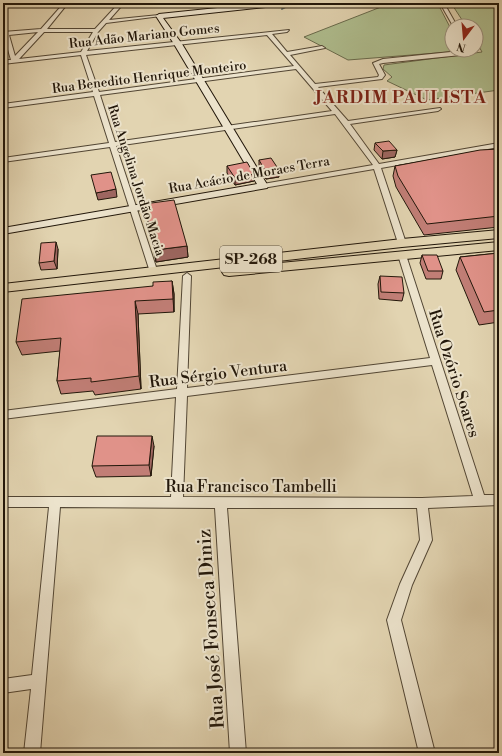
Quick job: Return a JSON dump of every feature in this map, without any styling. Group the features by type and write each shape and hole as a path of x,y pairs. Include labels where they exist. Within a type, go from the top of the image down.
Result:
{"main road":[{"name":"SP-268","path":"3,296 187,276 402,249 499,234"},
{"name":"SP-268","path":"3,288 153,270 402,249 499,246"}],"street":[{"path":"14,61 66,3"},
{"path":"83,53 96,31 106,22 122,3"},
{"path":"106,22 284,3"},
{"path":"442,3 450,18"},
{"path":"159,16 178,44 263,186"},
{"path":"14,61 5,34 43,30 96,31"},
{"name":"Rua Adão Mariano Gomes","path":"3,62 287,31"},
{"name":"Rua Ozório Soares","path":"268,33 346,123 376,166 480,500"},
{"path":"285,54 322,48"},
{"path":"12,52 22,51"},
{"name":"Rua Angelina Jordão Macia","path":"83,53 97,94 131,208 153,270"},
{"path":"314,86 380,78 382,75 376,63 383,61 444,55"},
{"name":"Rua Benedito Henrique Monteiro","path":"3,106 297,67"},
{"path":"346,123 438,109"},
{"path":"3,160 337,112"},
{"name":"Rua Acácio de Moraes Terra","path":"3,230 499,145"},
{"path":"177,502 187,276"},
{"name":"Rua Sérgio Ventura","path":"3,415 436,361"},
{"name":"Rua Francisco Tambelli","path":"3,502 422,503 499,500"},
{"path":"32,753 55,502"},
{"name":"Rua José Fonseca Diniz","path":"221,502 238,753"},
{"path":"422,503 426,540 406,584 394,620 427,753"},
{"path":"3,686 39,681"}],"green space":[{"path":"451,3 499,3 499,90 427,100 387,81 392,77 383,69 384,65 444,57 484,58 484,18 461,18"},
{"path":"438,4 445,18 444,18 444,52 348,60 304,37 386,5"}],"building":[{"path":"389,141 397,150 383,151 375,143"},
{"path":"499,149 499,216 427,224 398,176 395,166 480,150"},
{"path":"271,158 279,170 266,172 259,160"},
{"path":"247,162 254,174 235,178 227,166"},
{"path":"111,172 116,189 96,193 91,175"},
{"path":"174,200 187,246 155,250 144,204"},
{"path":"56,242 54,261 39,263 41,243"},
{"path":"499,253 499,310 484,312 460,257"},
{"path":"422,255 437,255 443,271 428,271"},
{"path":"380,276 402,277 404,293 381,292"},
{"path":"172,281 173,299 135,301 139,376 91,382 91,378 57,381 61,338 16,342 22,299 153,286 153,282"},
{"path":"97,436 152,436 149,465 92,466"}],"waterway":[{"path":"282,9 291,4"}],"district":[{"name":"JARDIM PAULISTA","path":"401,97"}]}
